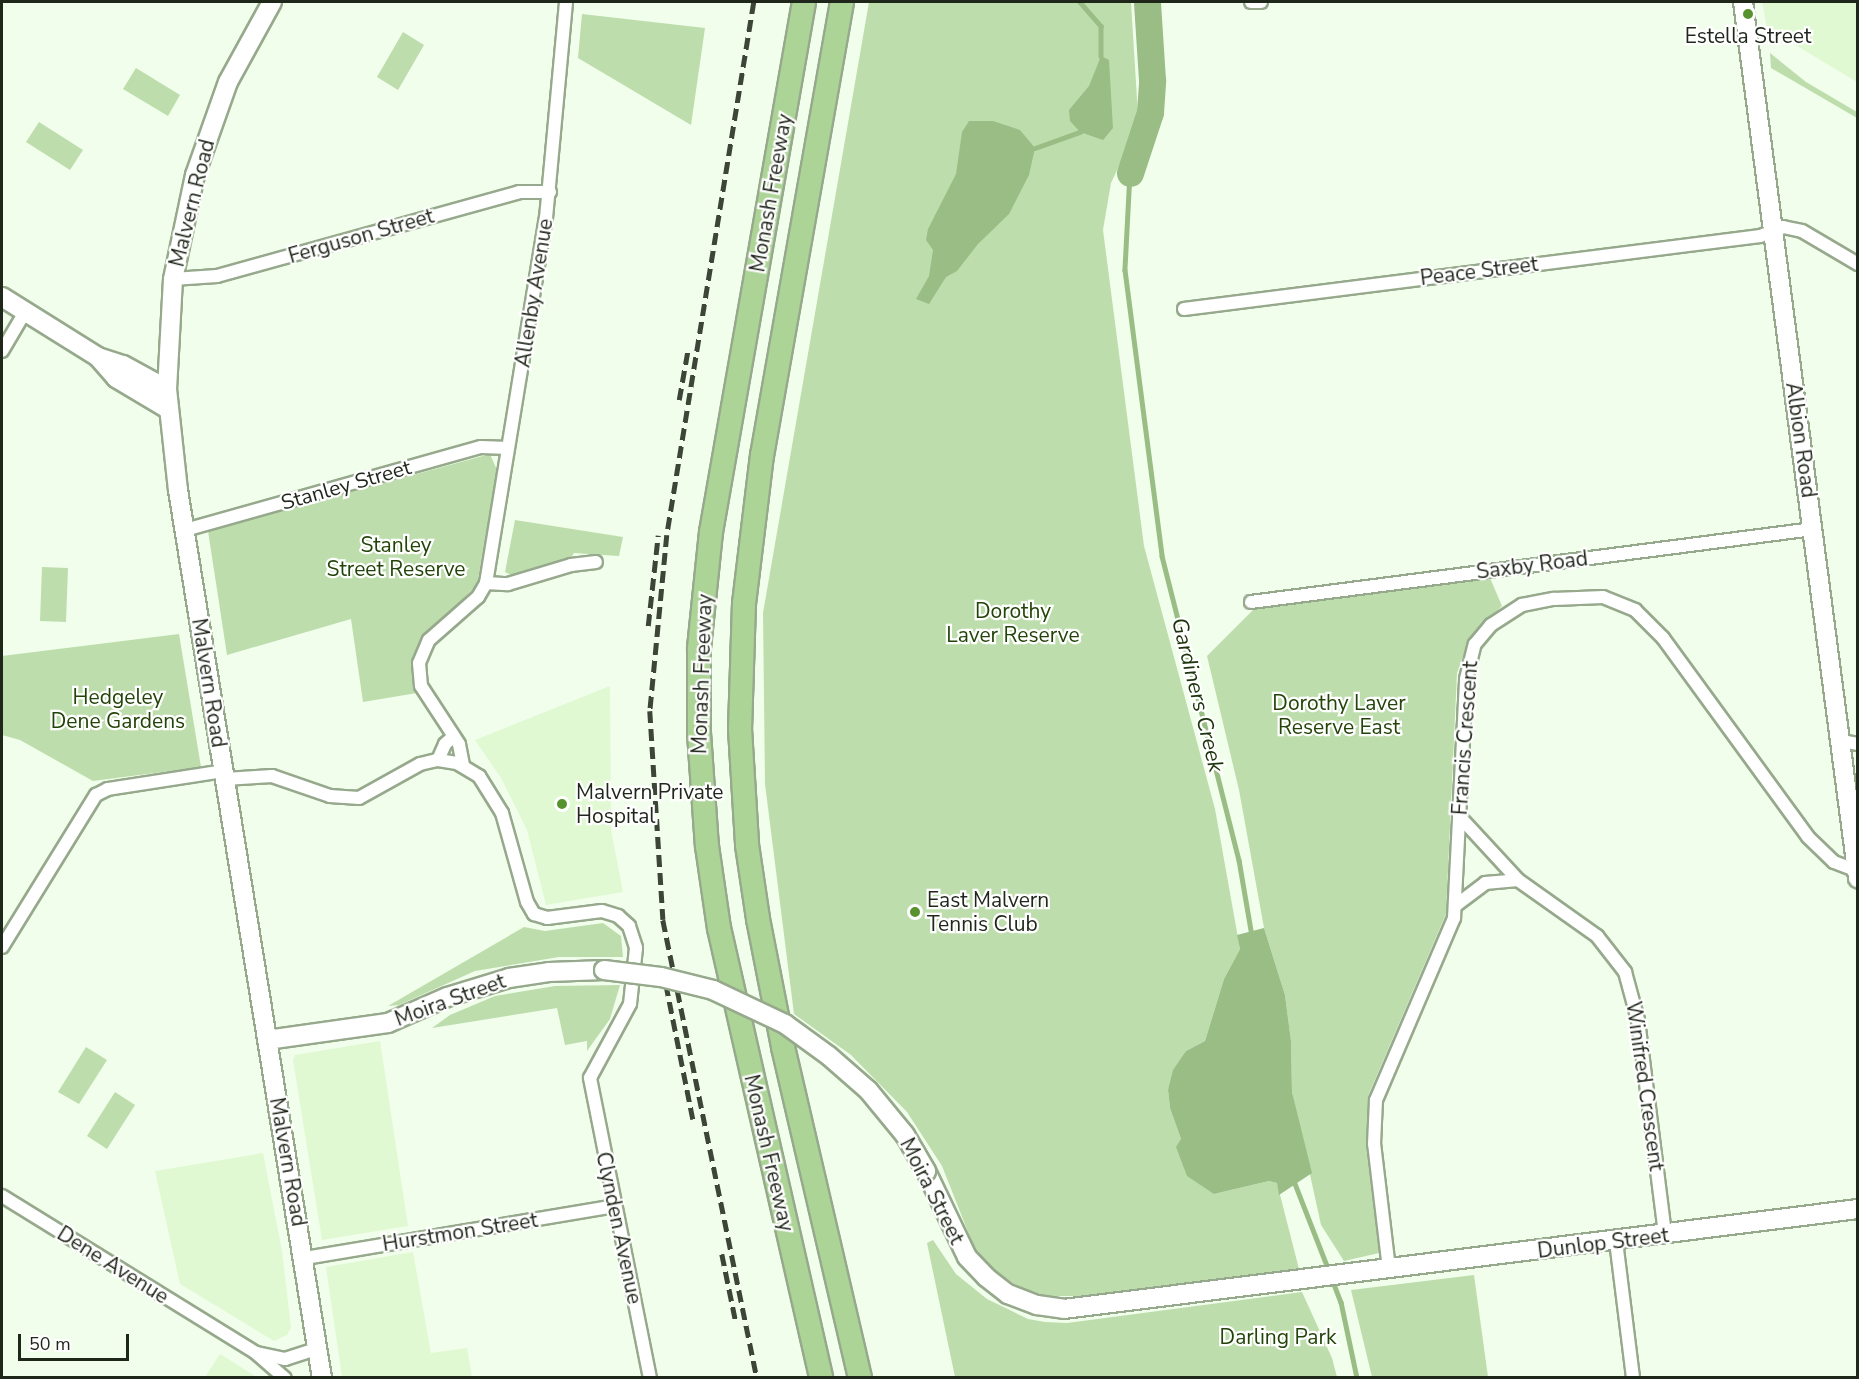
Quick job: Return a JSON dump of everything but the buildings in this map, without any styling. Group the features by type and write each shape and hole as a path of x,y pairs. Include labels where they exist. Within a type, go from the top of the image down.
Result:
{"highway":[{"name":"Monash Freeway","path":"804,2 711,532 699,649 698,724 707,846 719,928 821,1377"},
{"name":"Monash Freeway","path":"842,2 762,455 744,603 740,718 747,845 760,931 783,1047 860,1377"}],"main road":[{"name":"Malvern Road","path":"272,2 228,82 212,124 185,213 173,279 167,388 185,530 267,1040 305,1258 322,1377"},
{"name":"Albion Road","path":"1743,2 1813,529 1849,743 1857,874"},
{"path":"2,297 98,357 123,364 167,388"},
{"path":"98,357 116,378 168,409"},
{"name":"Moira Street","path":"267,1040 387,1023 447,997 509,978 549,972 604,970 661,977 713,990 785,1024 830,1056 868,1090 904,1135 926,1171 967,1257 1008,1294 1037,1305 1064,1309 1349,1274"},
{"name":"Dunlop Street","path":"1349,1274 1616,1242 1857,1209"}],"street":[{"name":"Allenby Avenue","path":"463,765 459,744 452,738 421,686 419,663 429,640 478,597 486,583 550,192 566,2"},
{"path":"1251,2 1261,2"},
{"name":"Ferguson Street","path":"173,279 218,276 519,192 550,192"},
{"name":"Peace Street","path":"1184,309 1760,236 1795,228 1857,264"},
{"path":"2,351 25,312"},
{"name":"Stanley Street","path":"185,530 481,447 508,448"},
{"name":"Saxby Road","path":"1251,602 1813,529"},
{"path":"486,583 508,584 571,565 596,562"},
{"name":"Francis Crescent","path":"1389,1269 1374,1144 1376,1100 1450,929 1455,906 1466,679 1475,644 1491,625 1522,605 1603,597 1625,604 1652,624 1808,837 1834,862 1857,874"},
{"path":"438,760 445,744 452,738"},
{"path":"2,947 96,795 108,789 224,775 272,776 330,796 359,798 420,764 438,760 463,765"},
{"name":"Clynden Avenue","path":"463,765 482,779 506,821 527,902 534,914 547,918 607,912 622,919 632,931 635,956 628,1009 590,1078 650,1377"},
{"name":"Winifred Crescent","path":"1459,816 1518,880 1597,936 1625,972 1638,1020 1665,1235"},
{"path":"1455,906 1485,883 1518,880"},
{"name":"Dene Avenue","path":"2,1196 256,1353 285,1377"},
{"name":"Hurstmon Street","path":"305,1258 615,1206"},
{"path":"1616,1242 1633,1377"},
{"name":"Dene Avenue","path":"256,1353 285,1359 318,1348"}],"shaded area":[{"path":"1762,2 1857,2 1857,82 1767,28"},
{"path":"1101,56 1109,60 1113,128 1103,140 1080,132 1070,121 1069,110 1089,86"},
{"path":"969,121 993,121 1020,130 1035,148 1029,175 1009,214 978,244 957,271 946,277 929,304 916,299 929,276 933,250 926,240 928,229 956,174 962,132"},
{"name":"Malvern Private Hospital","path":"610,686 611,830 623,892 546,905 527,830 501,778 475,740"},
{"path":"1264,928 1285,995 1291,1041 1292,1092 1312,1173 1279,1195 1277,1183 1269,1181 1214,1194 1187,1176 1176,1147 1181,1139 1170,1108 1168,1090 1173,1070 1186,1051 1205,1041 1224,979 1240,949 1237,935"},
{"path":"380,1041 408,1226 322,1240 293,1060 295,1055"},
{"path":"263,1153 282,1251 291,1328 287,1335 274,1341 180,1284 155,1171"},
{"path":"413,1252 431,1353 467,1348 472,1377 342,1377 326,1267"},
{"path":"220,1354 257,1377 205,1377"}],"green space":[{"name":"Dorothy Laver Reserve","path":"869,2 1131,2 1138,115 1134,134 1111,183 1103,230 1144,546 1215,809 1240,949 1224,979 1205,1041 1186,1051 1168,1090 1170,1108 1181,1139 1214,1194 1269,1181 1277,1183 1299,1269 1084,1296 1047,1296 1021,1288 994,1271 976,1252 942,1166 907,1112 851,1055 794,1014 765,784 763,613"},
{"path":"582,14 705,28 691,125 578,58"},
{"path":"403,32 424,45 398,90 377,77"},
{"path":"1770,53 1806,82 1857,112 1857,118 1771,68"},
{"path":"136,68 180,95 168,116 123,89"},
{"path":"39,122 83,150 70,170 26,142"},
{"name":"Stanley Street Reserve","path":"490,454 497,470 477,585 420,642 413,669 417,693 363,702 351,619 227,655 208,531"},
{"path":"515,520 623,537 619,556 574,553 570,559 511,575 505,572"},
{"path":"42,567 68,568 66,622 40,621"},
{"name":"Dorothy Laver Reserve East","path":"1490,578 1502,606 1470,637 1457,673 1446,914 1368,1096 1366,1146 1379,1253 1344,1261 1321,1225 1292,1092 1291,1041 1285,995 1264,928 1239,790 1207,656 1255,608"},
{"name":"Hedgeley Dene Gardens","path":"179,634 201,767 93,781 20,740 2,735 2,656"},
{"path":"603,923 621,936 623,957 559,957 475,971 399,1005 388,1006 524,927 545,931"},
{"path":"620,985 610,1019 587,1051 587,1041 565,1045 557,1008 432,1028 450,1015 495,996 555,986"},
{"path":"86,1047 107,1060 79,1104 58,1092"},
{"path":"115,1092 135,1105 107,1149 87,1136"},
{"name":"Darling Park","path":"933,1240 956,1274 987,1299 1028,1319 1045,1322 1067,1323 1302,1292 1332,1358 1337,1377 955,1377 927,1243"},
{"path":"1474,1275 1488,1377 1372,1377 1351,1290"}],"waterway":[{"path":"1080,2 1101,26 1101,56"},
{"name":"Gardiners Creek","path":"1130,173 1150,112 1152,80 1147,2"},
{"path":"1035,148 1080,132"},
{"name":"Gardiners Creek","path":"1130,173 1125,270 1162,556 1239,860 1252,936"},
{"name":"Gardiners Creek","path":"1294,1181 1329,1271"},
{"name":"Gardiners Creek","path":"1332,1279 1341,1302 1357,1378"}],"railway":[{"path":"754,2 667,535 650,711 663,920 757,1378"},
{"path":"679,400 688,349"},
{"path":"648,626 658,536"},
{"path":"666,984 693,1119"},
{"path":"722,1254 736,1322"}],"place":[{"name":"Estella Street","path":"1748,14"},
{"name":"Malvern Private Hospital","path":"562,804"},
{"name":"East Malvern Tennis Club","path":"915,912"}]}
